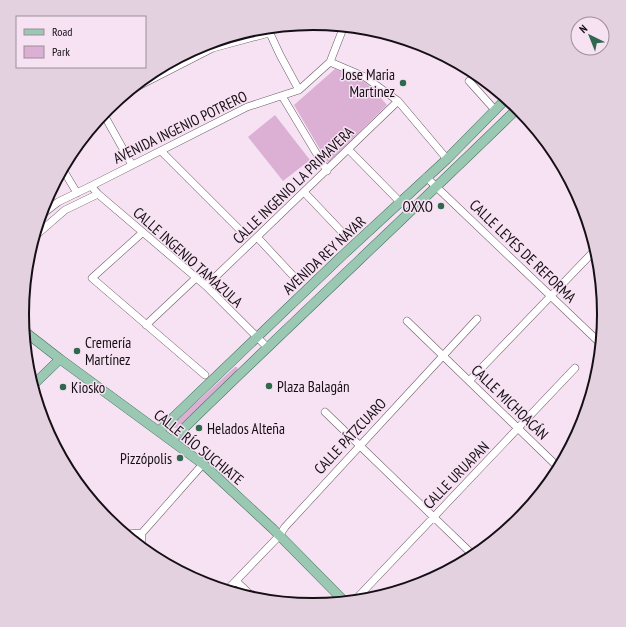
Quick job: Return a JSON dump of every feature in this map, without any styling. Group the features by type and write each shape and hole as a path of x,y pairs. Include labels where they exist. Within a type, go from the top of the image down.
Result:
{"main road":[{"name":"AVENIDA REY NAYAR","path":"159,431 426,177 447,159 503,103"},
{"name":"AVENIDA REY NAYAR","path":"172,440 243,370 437,187 513,112"},
{"name":"CALLE RÍO SUCHIATE","path":"30,336 204,464 279,536 338,596"},
{"path":"37,381 60,359"},
{"path":"233,360 243,370"}],"street":[{"path":"342,31 330,62 365,77 398,102 447,159"},
{"path":"269,33 299,90"},
{"name":"AVENIDA INGENIO POTRERO","path":"50,209 58,202 247,107 299,90 330,62"},
{"path":"469,81 496,110"},
{"path":"282,96 327,171"},
{"name":"CALLE INGENIO LA PRIMAVERA","path":"206,286 398,102"},
{"path":"106,119 132,165"},
{"path":"349,150 400,202"},
{"path":"161,151 245,235"},
{"path":"66,174 77,193"},
{"name":"CALLE LEYES DE REFORMA","path":"426,177 596,339"},
{"name":"CALLE INGENIO TAMAZULA","path":"91,186 142,233 206,286 267,347"},
{"path":"304,192 341,231"},
{"path":"42,230 65,210 98,194"},
{"path":"142,233 92,278 205,375"},
{"path":"257,237 297,280"},
{"path":"469,381 591,255"},
{"path":"146,325 196,278"},
{"name":"CALLE PÁTZCUARO","path":"232,586 279,536 285,527 359,446 478,319"},
{"name":"CALLE MICHOACÁN","path":"407,321 555,463"},
{"name":"CALLE URUAPAN","path":"362,593 575,368"},
{"path":"325,412 469,551"},
{"path":"141,540 142,533 204,464"},
{"path":"134,533 142,533"},
{"path":"236,581 245,589"}],"green space":[{"path":"335,69 362,80 373,89 387,105 328,163 294,105"},
{"path":"275,115 310,160 283,181 248,137"},
{"path":"235,367 237,367 238,371 177,428 173,428 173,424"}],"place":[{"name":"Jose Maria Martinez","path":"403,83"},
{"name":"OXXO","path":"441,206"},
{"name":"Cremería Martínez","path":"77,351"},
{"name":"Plaza Balagán","path":"269,386"},
{"name":"Kiosko","path":"63,387"},
{"name":"Helados Alteña","path":"199,428"},
{"name":"Pizzópolis","path":"180,458"}]}
